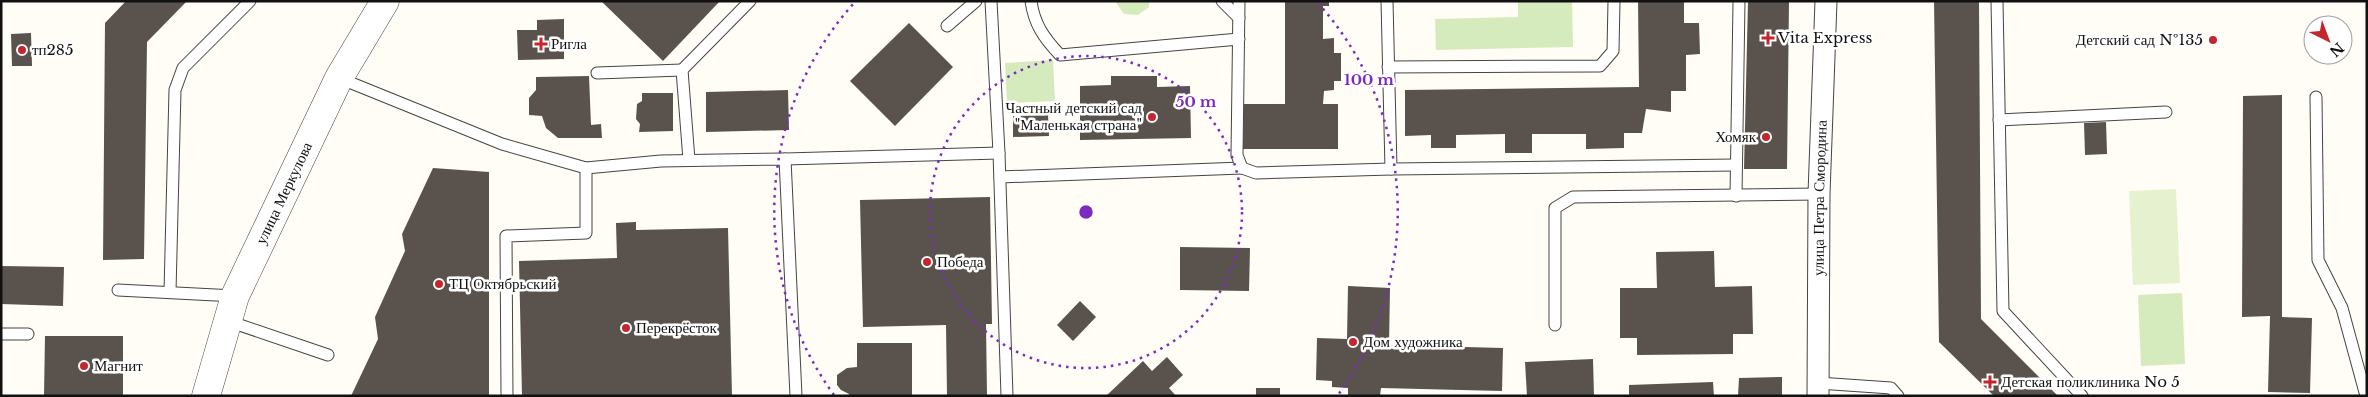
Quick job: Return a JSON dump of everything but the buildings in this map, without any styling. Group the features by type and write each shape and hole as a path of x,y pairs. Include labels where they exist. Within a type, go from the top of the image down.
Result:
{"street":[{"name":"улица Петра Смородина","path":"1818,389 1818,194 1826,1"},
{"name":"улица Меркулова","path":"206,396 235,296 339,78 381,3"}],"lane":[{"path":"170,292 175,90 183,68 250,1"},
{"path":"597,73 682,70 750,1"},
{"path":"948,26 976,1"},
{"path":"991,1 1000,177 1007,396"},
{"path":"1031,1 1033,15 1042,35 1060,55 1239,39"},
{"path":"1222,1 1240,18"},
{"path":"1239,1 1237,155 1242,168"},
{"path":"1387,1 1391,169"},
{"path":"1388,67 1600,66 1614,51 1614,1"},
{"path":"1736,196 1739,1"},
{"path":"1997,1 2003,311 2082,396"},
{"path":"682,70 689,160"},
{"path":"339,78 502,144 586,168 689,160 999,153"},
{"path":"2316,98 2318,260 2342,308 2366,396"},
{"path":"1999,120 2166,112"},
{"path":"785,159 796,396"},
{"path":"1000,177 1242,168 1256,173 1391,169 1736,166"},
{"path":"507,396 506,236 586,233 586,168"},
{"path":"1555,325 1555,208 1573,197 1818,194"},
{"path":"118,290 235,296"},
{"path":"228,321 328,355"},
{"path":"1,334 28,334"},
{"path":"1818,389 1891,388 1898,396"}],"green space":[{"path":"1115,1 1149,1 1149,7 1138,15 1124,14"},
{"path":"1518,1 1572,1 1573,47 1436,50 1435,19 1518,17"},
{"path":"1053,60 1055,101 1007,103 1005,63"},
{"path":"2176,189 2180,283 2133,285 2129,191"},
{"path":"2182,293 2185,364 2141,366 2138,295"}],"place":[{"name":"Vita Express","path":"1768,38"},
{"name":"Детский сад №135","path":"2213,40"},
{"name":"Ригла","path":"541,44"},
{"name":"тп285","path":"22,50"},
{"name":"Частный детский сад \"Маленькая страна\"","path":"1152,117"},
{"name":"Хомяк","path":"1766,137"},
{"name":"Победа","path":"927,262"},
{"name":"ТЦ Октябрьский","path":"439,284"},
{"name":"Перекрёсток","path":"626,328"},
{"name":"Дом художника","path":"1353,342"},
{"name":"Магнит","path":"84,366"},
{"name":"Детская поликлиника No 5","path":"1990,382"}]}
